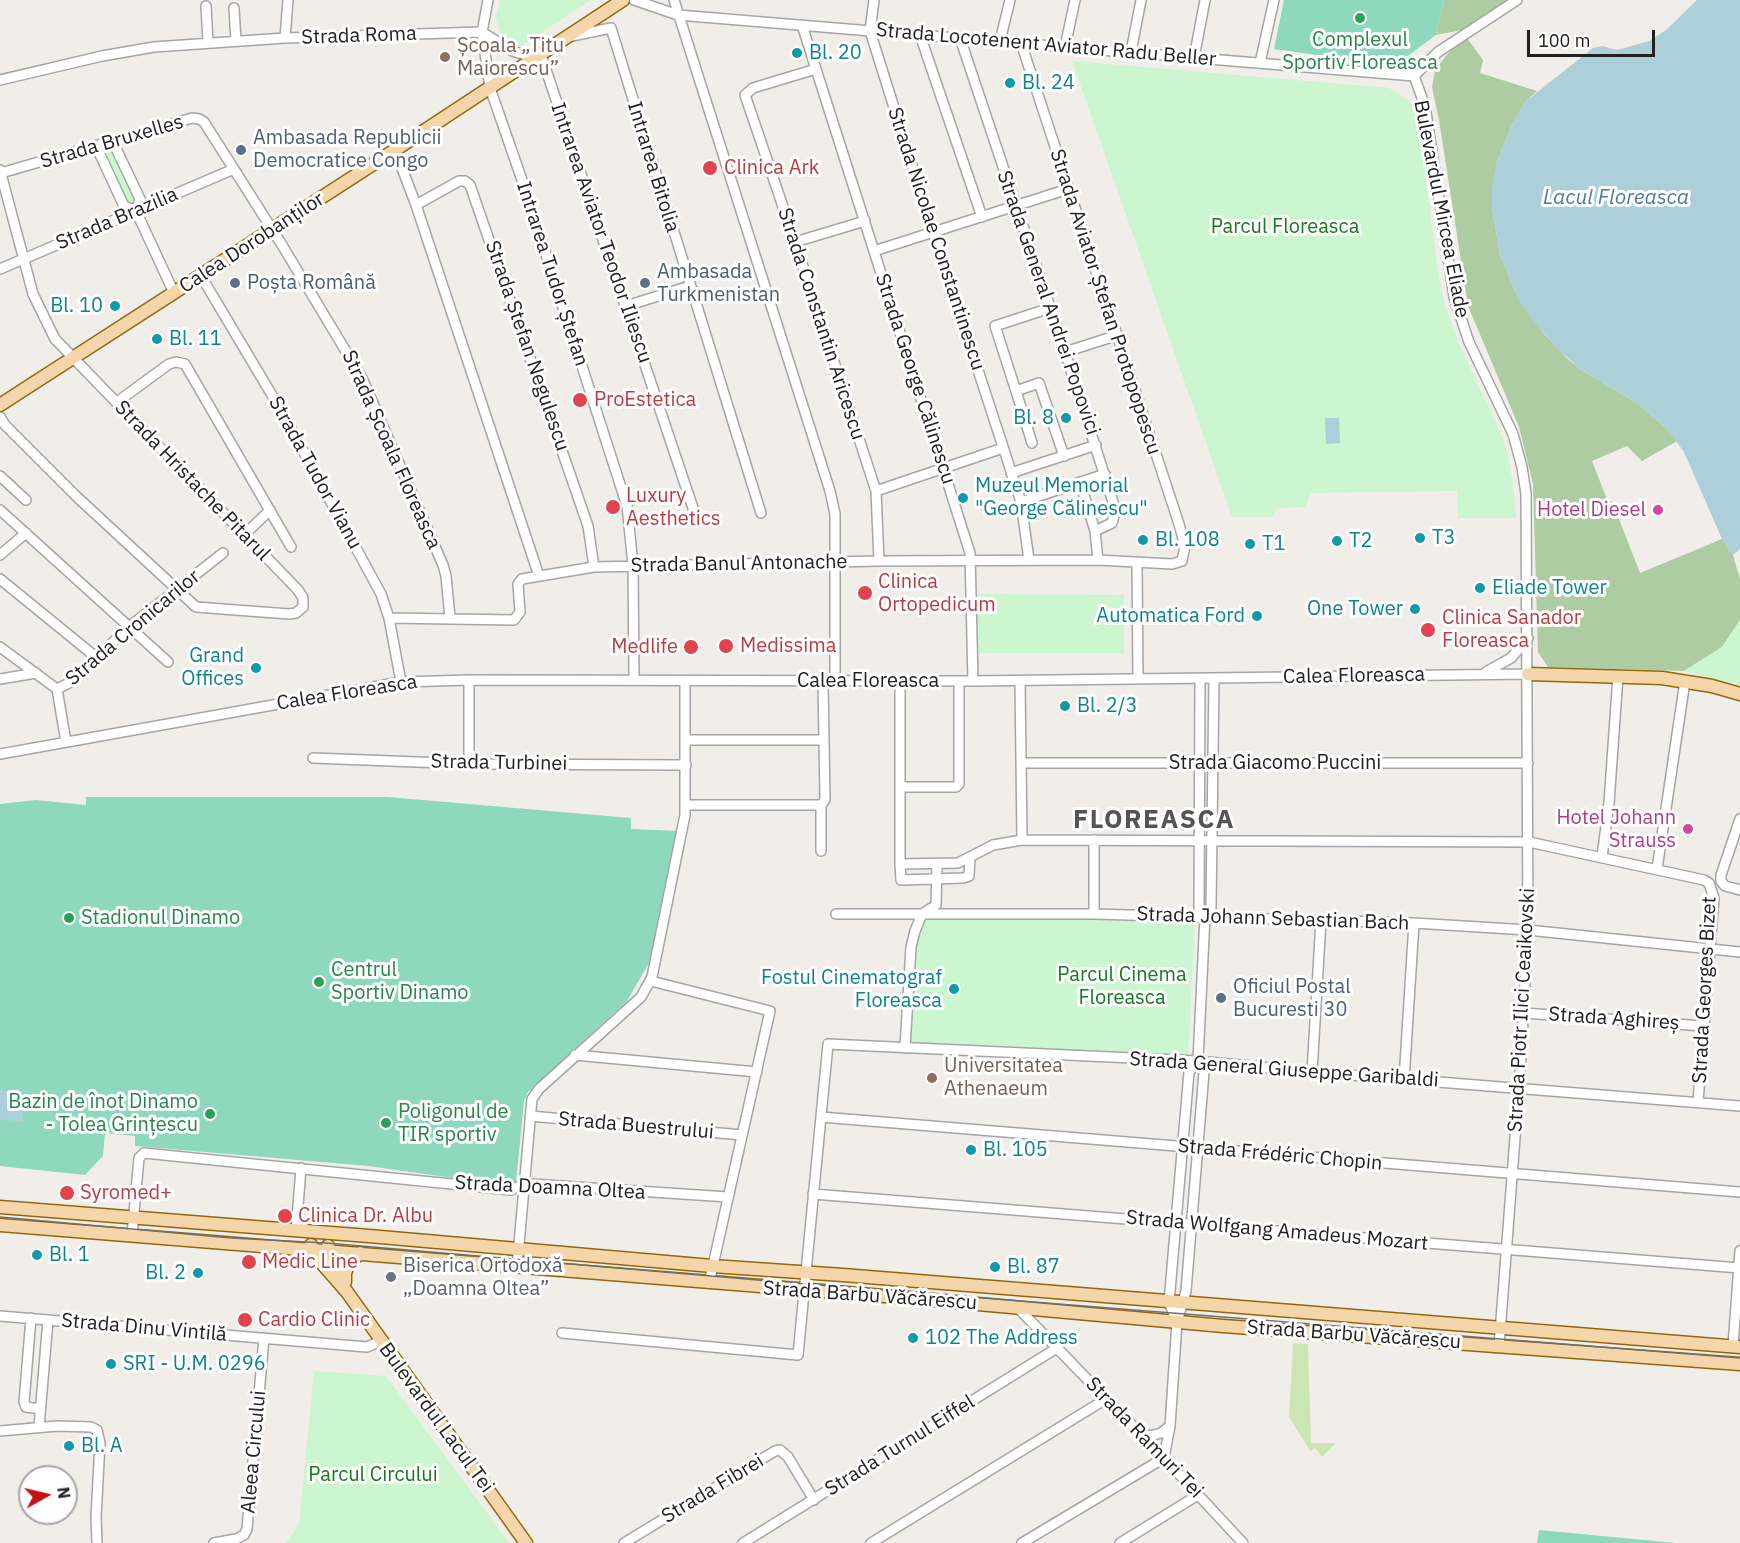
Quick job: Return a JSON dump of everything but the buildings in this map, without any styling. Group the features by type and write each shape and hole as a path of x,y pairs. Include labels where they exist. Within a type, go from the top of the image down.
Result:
{"main road":[{"name":"Calea Dorobanților","path":"0,405 539,57 623,0"},
{"name":"Calea Floreasca","path":"1528,674 1618,676 1685,681 1740,694"},
{"name":"Strada Barbu Văcărescu","path":"0,1207 712,1266 1736,1346"},
{"name":"Strada Barbu Văcărescu","path":"0,1225 331,1250 1178,1322 1740,1364"},
{"path":"311,1232 312,1249"},
{"name":"Bulevardul Lacul Tei","path":"311,1232 326,1243 331,1250 346,1292"},
{"name":"Bulevardul Lacul Tei","path":"312,1249 346,1292 526,1543"},
{"path":"346,1292 347,1268 360,1253"}],"street":[{"path":"285,38 288,0"},
{"name":"Intrarea Tudor Ștefan","path":"488,0 482,32 490,88 623,491 630,522 633,565 634,680"},
{"name":"Strada Locotenent Aviator Radu Beller","path":"634,0 678,15 1414,76"},
{"path":"666,0 678,15"},
{"path":"674,0 830,491 835,514 835,681"},
{"path":"870,31 874,0"},
{"path":"1000,41 1010,0"},
{"path":"1065,47 1075,0"},
{"path":"1131,52 1141,0"},
{"path":"1194,58 1204,0"},
{"path":"1260,63 1274,0"},
{"name":"Bulevardul Mircea Eliade","path":"1517,0 1438,52 1414,76 1425,106 1449,274 1457,306 1469,342 1513,434 1522,467 1527,509 1528,674"},
{"path":"206,6 208,42"},
{"path":"234,8 236,41"},
{"name":"Strada George Călinescu","path":"802,25 943,468 970,561 973,681"},
{"name":"Intrarea Bitolia","path":"569,37 611,28 761,513"},
{"name":"Strada Nicolae Constantinescu","path":"870,31 1021,502 1029,560"},
{"path":"482,32 512,51 539,57"},
{"name":"Strada Roma","path":"0,80 122,51 208,42 482,32"},
{"path":"920,35 982,217"},
{"name":"Strada General Andrei Popovici","path":"960,38 1114,505 1114,519 1108,526 1095,531"},
{"name":"Strada Aviator Ștefan Protopopescu","path":"1021,43 1181,532 1185,546 1182,561"},
{"name":"Intrarea Aviator Teodor Iliescu","path":"539,57 626,306 695,514"},
{"name":"Strada Constantin Aricescu","path":"816,69 753,88 744,95 795,242 876,491 879,561"},
{"name":"Strada Bruxelles","path":"0,172 192,118 199,119 204,122 273,229"},
{"path":"113,141 140,199 136,211"},
{"path":"96,146 124,206 136,211 174,293"},
{"path":"395,150 416,205 539,576"},
{"name":"Strada Brazilia","path":"0,269 234,169"},
{"name":"Strada Hristache Pitarul","path":"0,172 33,294 55,339 298,590 303,598 303,608 296,613 289,614 199,608 177,590"},
{"name":"Strada Ștefan Negulescu","path":"416,205 459,181 465,181 470,185 588,526 594,567"},
{"path":"874,251 1068,189"},
{"path":"795,242 864,221"},
{"name":"Strada Școala Floreasca","path":"273,229 351,358 374,405 443,565 450,618"},
{"name":"Strada Tudor Vianu","path":"201,276 282,412 381,594 389,618 401,682"},
{"path":"626,306 690,286"},
{"path":"1032,443 995,326 1050,308"},
{"path":"1065,352 1116,336"},
{"path":"117,402 169,364 176,362 185,364 291,547"},
{"path":"1016,391 1040,383 1064,456"},
{"path":"0,417 76,496 177,590"},
{"path":"1011,473 1096,445"},
{"path":"876,491 1003,448"},
{"path":"1021,502 1105,474"},
{"path":"0,476 26,500"},
{"path":"1080,482 1095,531 1098,560"},
{"path":"0,510 168,662"},
{"path":"244,536 270,510"},
{"path":"0,555 26,533"},
{"name":"Strada Cronicarilor","path":"66,742 57,689 71,682 129,627 223,553"},
{"name":"Strada Banul Antonache","path":"450,618 514,620 520,612 519,581 594,567 879,561 1098,560 1137,564 1172,564 1182,561"},
{"path":"1137,564 1138,679"},
{"path":"0,579 97,658"},
{"path":"389,618 450,618"},
{"path":"1481,674 1511,658 1528,638"},
{"path":"0,646 57,689"},
{"path":"0,679 36,673"},
{"name":"Calea Floreasca","path":"0,754 401,682 469,680 1020,681 1528,674"},
{"name":"Strada Piotr Ilici Ceaikovski","path":"1499,1346 1519,1088 1528,930 1528,674"},
{"path":"1602,857 1609,803 1618,676"},
{"path":"1200,679 1199,908 1205,916"},
{"path":"1022,1543 1164,1458 1170,1426 1178,1322 1184,1303 1204,1072 1198,1061 1205,916 1211,908 1214,679"},
{"path":"469,680 469,764"},
{"path":"517,1266 530,1116 535,1093 641,997 651,981 676,865 686,805 685,681"},
{"path":"821,851 821,805 825,800 823,681"},
{"path":"900,681 901,880 937,880 969,876 970,858"},
{"path":"900,787 956,787 959,784 959,681"},
{"path":"1020,681 1022,840"},
{"path":"900,864 958,863 993,845 1022,840 1212,839 1529,842 1657,869 1685,681"},
{"path":"686,740 824,740"},
{"name":"Strada Turbinei","path":"313,758 469,764 686,765"},
{"name":"Strada Giacomo Puccini","path":"1021,763 1528,763"},
{"path":"686,805 821,805"},
{"path":"1740,819 1721,875 1721,881 1725,886 1740,890"},
{"path":"1094,840 1094,914"},
{"path":"905,1048 910,947 922,914 936,905 937,864"},
{"name":"Strada Georges Bizet","path":"1657,869 1704,880 1711,887 1714,898 1698,1102"},
{"name":"Strada Johann Sebastian Bach","path":"836,914 1094,914 1414,923 1528,930 1740,952"},
{"path":"1312,1072 1321,920"},
{"path":"1404,1080 1414,923"},
{"path":"651,981 770,1011 708,1283"},
{"name":"Strada Aghireș","path":"1524,1013 1703,1026"},
{"name":"Strada General Giuseppe Garibaldi","path":"821,1118 828,1044 1198,1061 1404,1080 1740,1106"},
{"path":"575,1055 757,1072"},
{"path":"1178,1322 1169,1302 1189,1072 1198,1061"},
{"name":"Strada Buestrului","path":"530,1116 742,1135"},
{"path":"562,1333 798,1355 821,1118"},
{"name":"Strada Frédéric Chopin","path":"821,1118 1740,1192"},
{"name":"Strada Doamna Oltea","path":"134,1218 139,1158 144,1153 511,1190 524,1184 728,1197"},
{"path":"296,1231 301,1168"},
{"name":"Strada Wolfgang Amadeus Mozart","path":"813,1194 1739,1268"},
{"path":"132,1235 134,1218"},
{"path":"1736,1346 1740,1251"},
{"name":"Strada Ramuri Tei","path":"1017,1308 1164,1458 1238,1541"},
{"path":"1043,1310 1039,1318 1044,1334"},
{"name":"Strada Dinu Vintilă","path":"0,1316 368,1347 381,1341"},
{"path":"31,1318 24,1402 26,1407 40,1409"},
{"name":"Strada Dinu Vintilă","path":"39,1427 48,1320"},
{"name":"Aleea Circului","path":"214,1543 236,1539 244,1535 247,1528 264,1338"},
{"name":"Strada Turnul Eiffel","path":"743,1543 1057,1348"},
{"path":"871,1543 1106,1399"},
{"path":"1137,1432 1150,1436 1161,1433 1170,1426"},
{"path":"0,1431 39,1427 91,1427 96,1430 99,1435 97,1543"},
{"name":"Strada Fibrei","path":"624,1543 775,1451 780,1450 788,1457 814,1500"},
{"path":"1119,1543 1198,1496"}],"green space":[{"path":"500,0 591,0 521,46 515,46 501,35 496,18"},
{"name":"Complexul Sportiv Floreasca","path":"1284,0 1444,0 1436,35 1394,66 1274,49"},
{"path":"1444,0 1507,0 1462,30 1436,35"},
{"path":"1467,38 1483,60 1480,73 1537,91 1526,101 1513,123 1497,162 1492,208 1500,254 1519,300 1544,334 1568,359 1580,369 1637,403 1666,428 1677,441 1642,461 1627,446 1592,461 1608,502 1612,501 1640,573 1722,539 1733,555 1740,579 1740,620 1722,647 1684,671 1548,667 1538,652 1533,484 1519,427 1468,306 1432,87 1435,70 1449,52"},
{"name":"Parcul Floreasca","path":"1072,61 1389,88 1416,105 1439,277 1446,308 1459,344 1507,450 1516,518 1458,518 1457,491 1310,493 1306,507 1278,508 1272,517 1232,517"},
{"path":"113,142 140,199 136,211 124,206 96,146"},
{"path":"971,594 1124,595 1124,653 972,653"},
{"path":"1740,620 1740,687 1684,671 1722,647"},
{"name":"Centrul Sportiv Dinamo","path":"86,797 388,797 631,818 631,829 679,831 649,963 627,1001 528,1092 524,1101 516,1183 510,1186 368,1166 135,1146 135,1136 105,1133 103,1156 85,1175 0,1166 0,804 36,800 86,805"},
{"name":"Parcul Cinema Floreasca","path":"925,918 1195,920 1188,1057 910,1043 914,950"},
{"path":"1293,1343 1308,1344 1311,1443 1336,1443 1322,1457 1315,1448 1310,1451 1289,1417"},
{"name":"Parcul Circului","path":"314,1371 386,1376 509,1543 286,1543 299,1524"},
{"path":"1539,1530 1676,1543 1537,1543"}],"water":[{"name":"Lacul Floreasca","path":"1697,0 1740,0 1740,549 1733,555 1722,539 1684,452 1666,428 1637,403 1580,369 1533,321 1519,300 1500,254 1492,208 1492,185 1497,162 1513,123 1526,101 1593,48 1602,46 1617,50 1649,41 1666,30"},
{"path":"1325,418 1339,418 1340,443 1326,444"},
{"path":"0,1090 26,1094 22,1122 0,1119"}],"tram line":[{"path":"0,1217 231,1238 326,1243 781,1282 1740,1358"}],"place":[{"name":"Complexul Sportiv Floreasca","path":"1360,18"},
{"name":"Bl. 20","path":"797,53"},
{"name":"Școala „Titu Maiorescu”","path":"445,57"},
{"name":"Bl. 24","path":"1010,83"},
{"name":"Ambasada Republicii Democratice Congo","path":"241,150"},
{"name":"Clinica Ark","path":"710,168"},
{"name":"Poșta Română","path":"235,283"},
{"name":"Ambasada Turkmenistan","path":"645,283"},
{"name":"Bl. 10","path":"115,306"},
{"name":"Bl. 11","path":"157,339"},
{"name":"ProEstetica","path":"580,400"},
{"name":"Bl. 8","path":"1066,418"},
{"name":"Muzeul Memorial \"George Călinescu\"","path":"963,498"},
{"name":"Luxury Aesthetics","path":"613,507"},
{"name":"Hotel Diesel","path":"1658,510"},
{"name":"T3","path":"1420,538"},
{"name":"Bl. 108","path":"1143,540"},
{"name":"T2","path":"1337,541"},
{"name":"T1","path":"1250,544"},
{"name":"Eliade Tower","path":"1480,588"},
{"name":"Clinica Ortopedicum","path":"865,593"},
{"name":"One Tower","path":"1415,609"},
{"name":"Automatica Ford","path":"1257,616"},
{"name":"Clinica Sanador Floreasca","path":"1428,630"},
{"name":"Medissima","path":"726,646"},
{"name":"Medlife","path":"691,647"},
{"name":"Grand Offices","path":"256,668"},
{"name":"Bl. 2/3","path":"1065,706"},
{"name":"Hotel Johann Strauss","path":"1688,829"},
{"name":"Stadionul Dinamo","path":"69,918"},
{"name":"Centrul Sportiv Dinamo","path":"319,982"},
{"name":"Fostul Cinematograf Floreasca","path":"954,989"},
{"name":"Oficiul Postal Bucuresti 30","path":"1221,998"},
{"name":"Universitatea Athenaeum","path":"932,1078"},
{"name":"Bazin de înot Dinamo - Tolea Grințescu","path":"210,1114"},
{"name":"Poligonul de TIR sportiv","path":"386,1123"},
{"name":"Bl. 105","path":"971,1150"},
{"name":"Syromed+","path":"67,1193"},
{"name":"Clinica Dr. Albu","path":"285,1216"},
{"name":"Bl. 1","path":"37,1255"},
{"name":"Medic Line","path":"249,1262"},
{"name":"Bl. 87","path":"995,1267"},
{"name":"Bl. 2","path":"198,1273"},
{"name":"Biserica Ortodoxă „Doamna Oltea”","path":"391,1277"},
{"name":"Cardio Clinic","path":"245,1320"},
{"name":"102 The Address","path":"913,1338"},
{"name":"SRI - U.M. 0296","path":"111,1364"},
{"name":"Bl. A","path":"69,1446"}],"district":[{"name":"FLOREASCA","path":"1154,820"}]}
